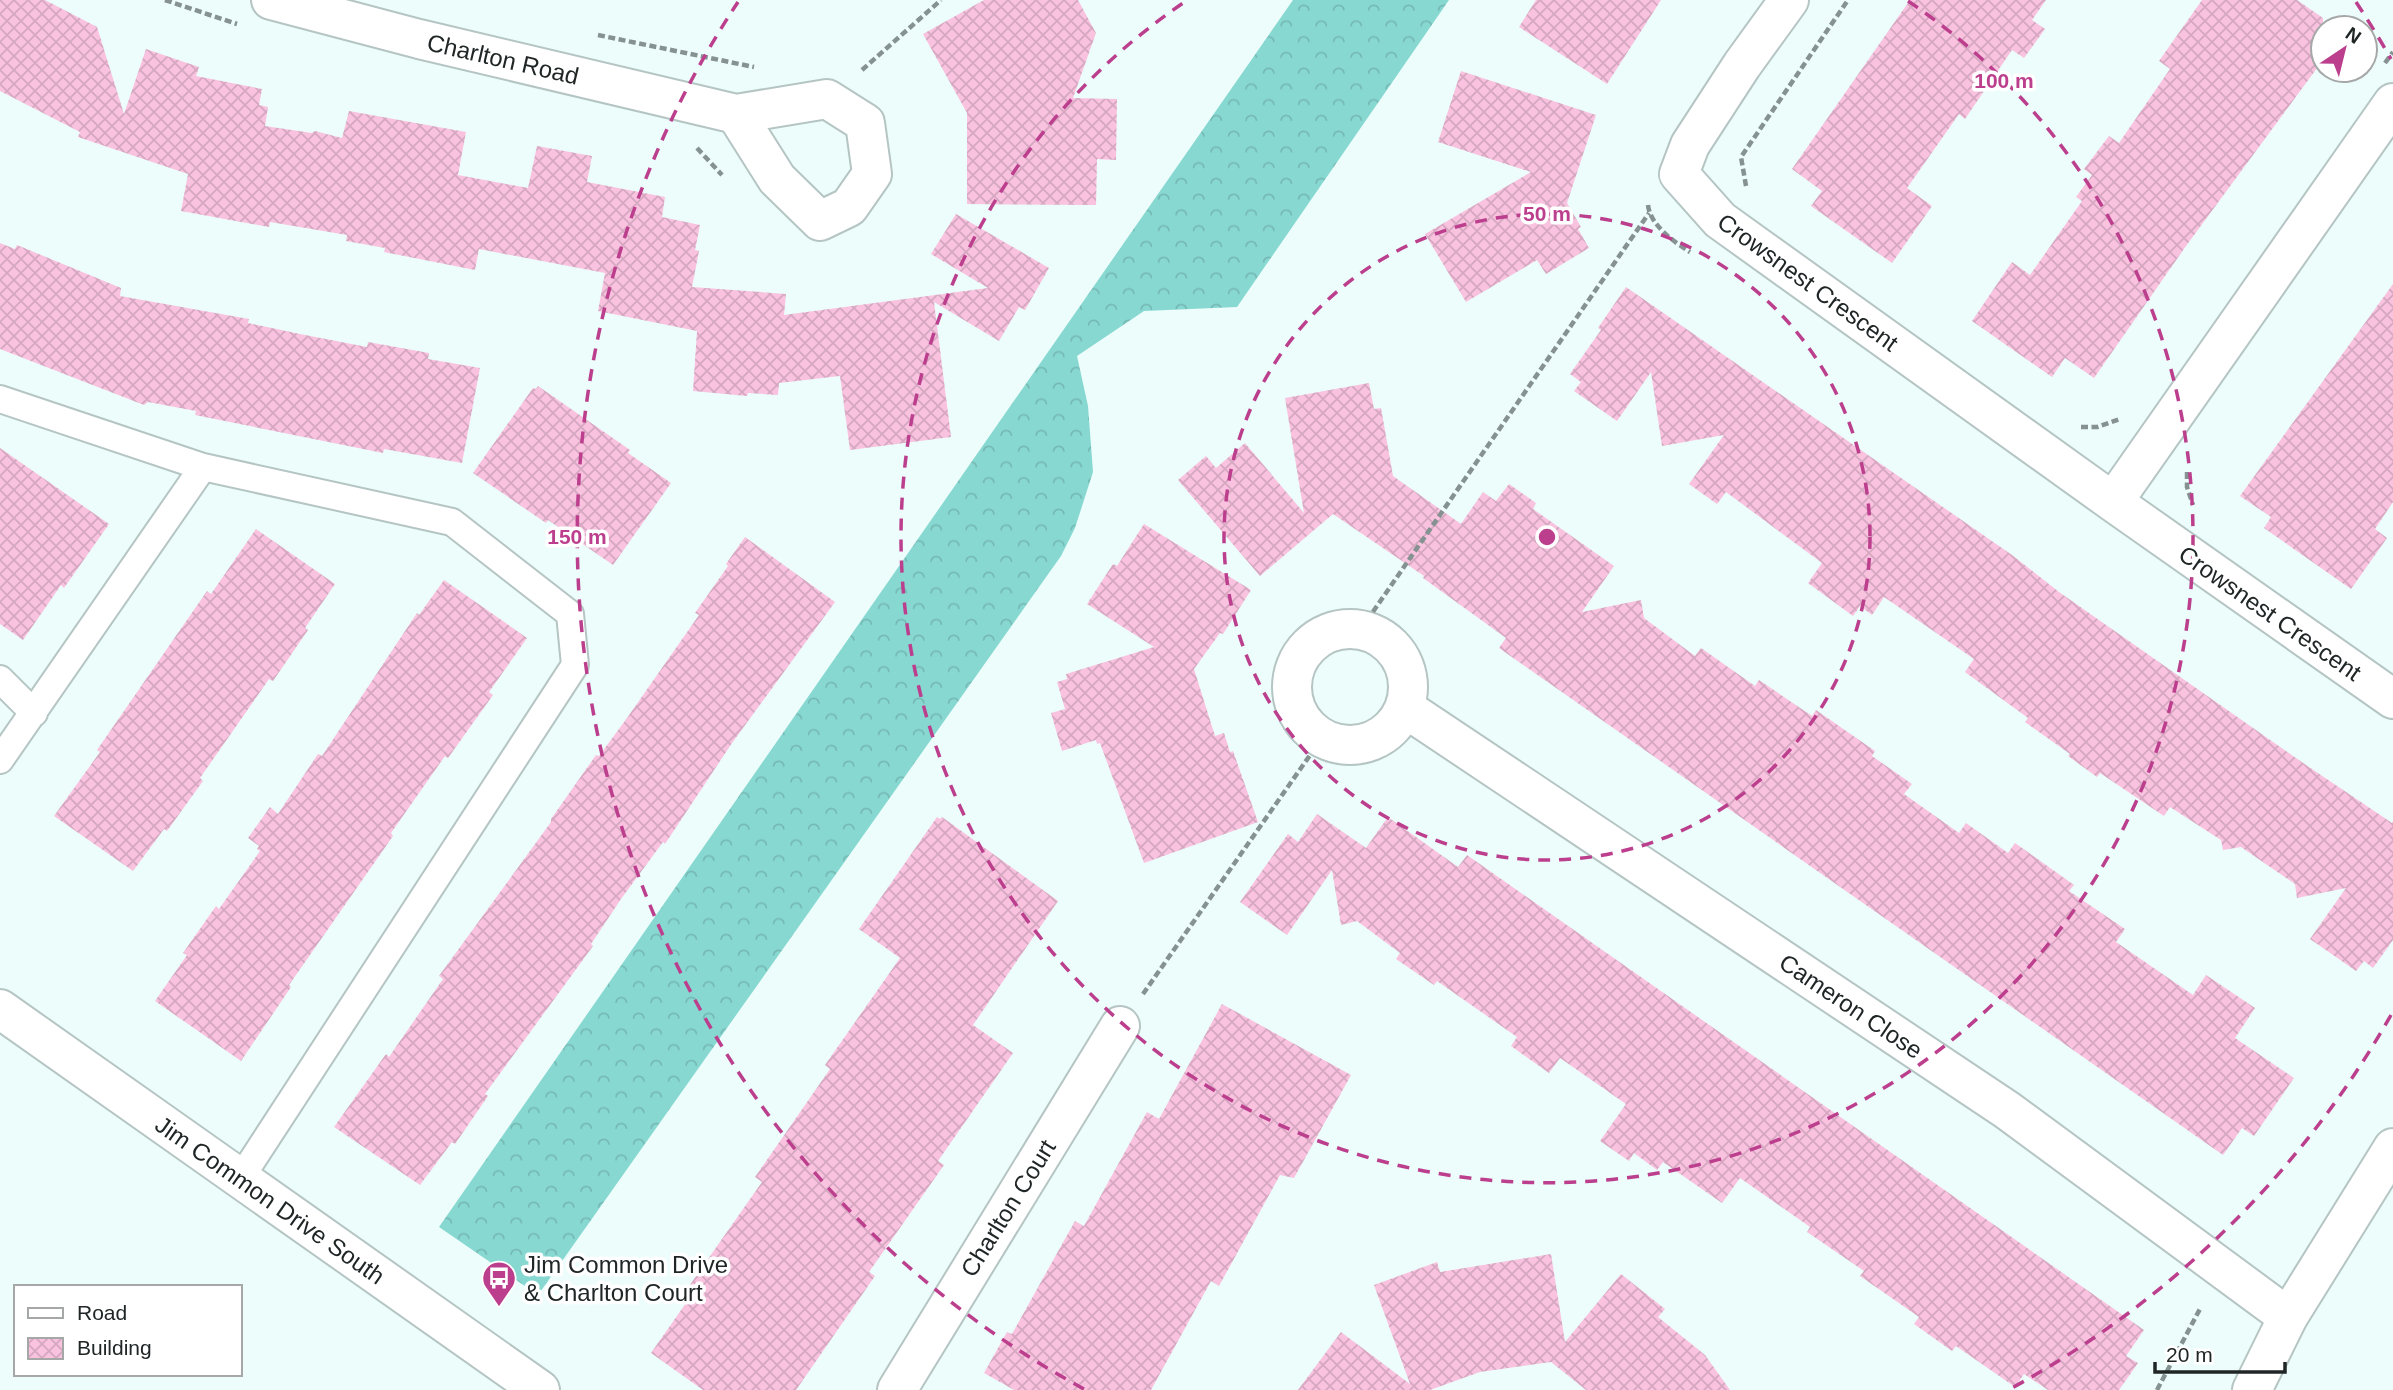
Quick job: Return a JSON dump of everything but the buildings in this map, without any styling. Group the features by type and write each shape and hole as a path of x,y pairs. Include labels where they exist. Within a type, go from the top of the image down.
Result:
{"street":[{"name":"Charlton Road","path":"271,0 419,39 736,114"},
{"name":"Crowsnest Crescent","path":"1789,0 1742,65 1690,145 1679,174 1720,220 2112,502 2393,699"},
{"path":"2112,502 2385,89"},
{"path":"1343,629 1361,629 1377,635 1391,645 1408,674 1409,691 1405,708 1395,725 1379,738 1361,744 1341,744 1322,738 1308,726 1298,711 1292,694 1293,676 1299,659 1310,645 1325,634 1343,629"},
{"name":"Cameron Close","path":"1405,708 2007,1110 2288,1317"},
{"name":"Jim Common Drive South","path":"0,1009 540,1390"},
{"name":"Charlton Court","path":"897,1390 1120,1026"},
{"path":"2252,1390 2288,1317 2393,1148"}],"lane":[{"path":"0,399 203,467 452,522 570,614 575,665 240,1179"},
{"path":"0,760 203,467"},
{"path":"0,679 34,713"}],"path":[{"path":"849,68 862,71 941,0"},
{"path":"1748,191 1741,157 1848,0"},
{"path":"590,33 753,67 764,65"},
{"path":"2385,89 2393,52"},
{"path":"1361,629 1649,213"},
{"path":"2070,427 2097,427 2130,416"},
{"path":"2186,461 2188,487 2195,513"},
{"path":"1120,1026 1322,738"},
{"path":"2157,1390 2201,1307"}],"green space":[{"path":"1293,0 1449,0 1237,307 1144,311 1077,356 1088,406 1093,472 1075,528 1061,556 538,1295 439,1227"}],"place":[{"name":"Jim Common Drive & Charlton Court","path":"499,1308"}]}
